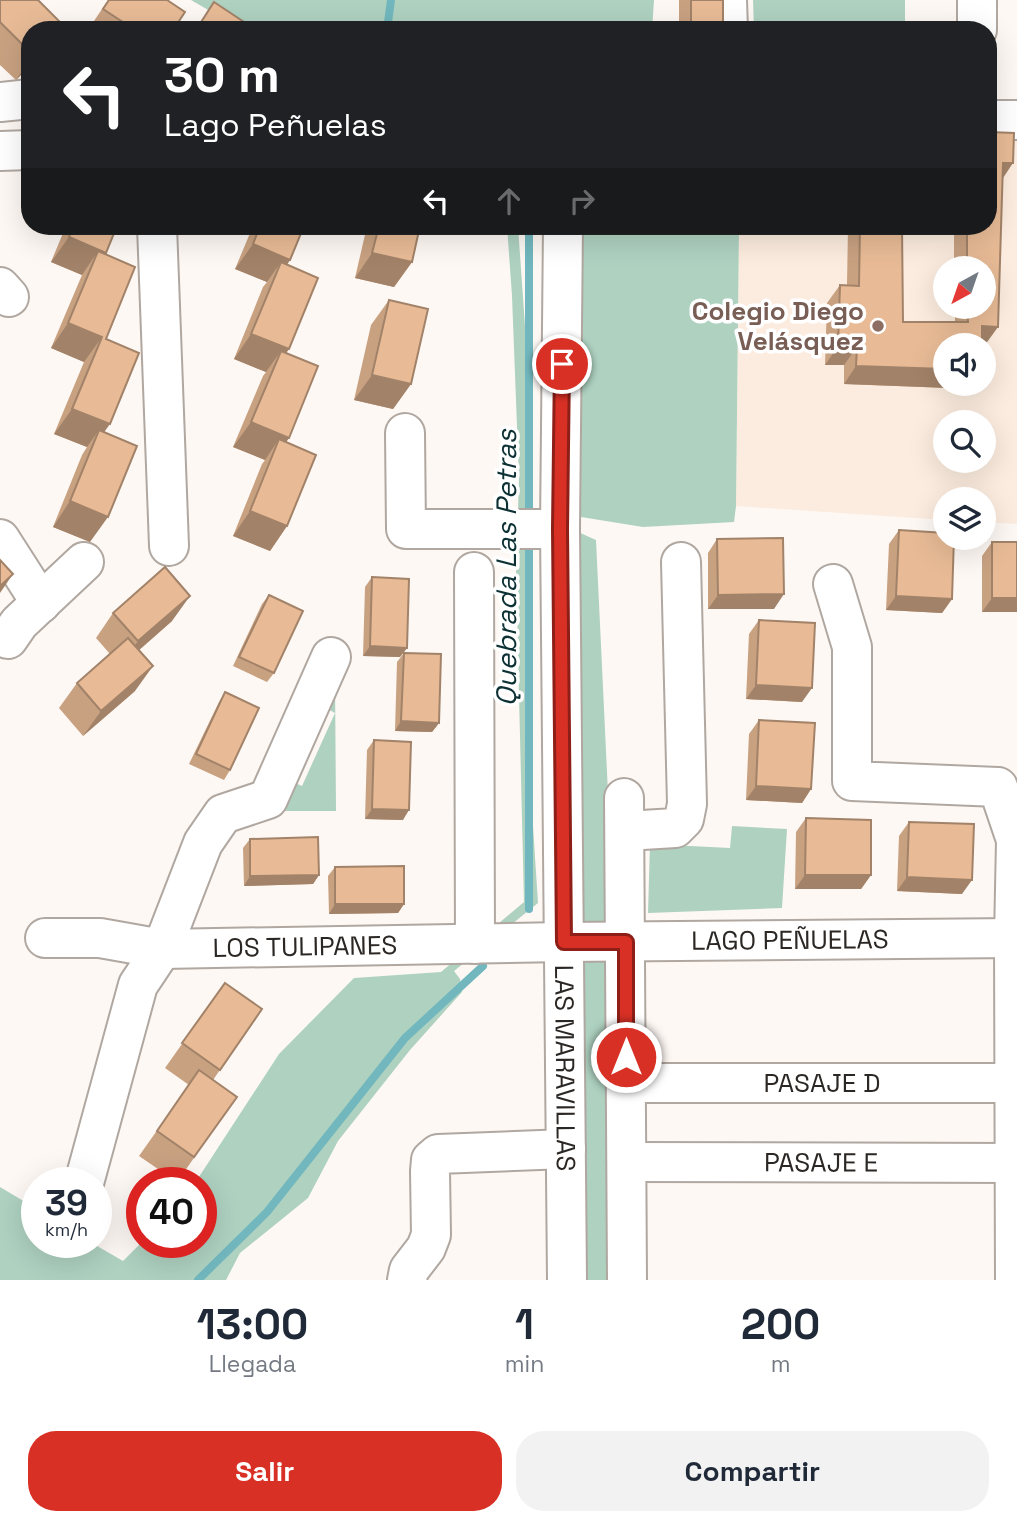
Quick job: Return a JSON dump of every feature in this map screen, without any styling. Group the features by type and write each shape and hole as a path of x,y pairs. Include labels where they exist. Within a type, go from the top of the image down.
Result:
{"street":[{"path":"727,0 728,21"},
{"path":"977,0 977,21"},
{"path":"0,102 21,100"},
{"path":"997,120 1017,120"},
{"path":"0,150 21,150"},
{"path":"157,235 169,545"},
{"name":"LAS MARAVILLAS","path":"563,235 560,529 567,1280"},
{"path":"405,433 406,529 560,529"},
{"path":"0,539 41,603"},
{"path":"8,639 19,623 84,562"},
{"path":"627,1280 625,815 675,828 684,819 687,804 681,562"},
{"path":"474,572 475,944"},
{"path":"832,584 852,647 852,781 998,787 1016,840 1015,1280"},
{"path":"88,1167 138,985 162,950 203,843 223,814 268,799 331,657"},
{"name":"LOS TULIPANES","path":"45,938 100,938 162,950 564,942"},
{"name":"LAGO PEÑUELAS","path":"564,942 1016,938"},
{"name":"PASAJE D","path":"626,1083 1016,1083"},
{"path":"407,1280 408,1270 426,1248 431,1235 430,1171 431,1160 438,1154 566,1149"},
{"name":"PASAJE E","path":"626,1163 1016,1163"}],"shaded area":[{"name":"Colegio Diego Velásquez","path":"997,137 1017,138 1017,524 996,523 996,487 933,487 933,519 736,506 739,235 997,235"}],"green space":[{"path":"191,0 654,0 653,21 227,21"},
{"path":"753,0 905,0 905,21 754,21"},
{"path":"508,235 519,235 533,441 528,682 538,903 454,971 460,979 462,992 410,1050 338,1141 308,1198 240,1253 226,1280 0,1280 0,1187 21,1199 21,1258 112,1258 112,1255 123,1261 126,1258 217,1258 217,1167 205,1167 279,1054 354,978 441,972 524,902 516,571 519,479"},
{"path":"582,235 739,235 734,522 643,527 581,517"},
{"path":"578,532 596,540 608,793 608,928 580,929"},
{"path":"335,679 336,811 273,811 288,780 302,786 335,713 322,706"},
{"path":"732,826 787,829 782,908 648,913 650,844 730,848"},
{"path":"581,958 609,958 609,1280 582,1280"}],"building":[{"path":"0,0 38,0 59,21 21,21 21,43 0,22"},
{"path":"109,0 167,0 185,12 179,21 121,21 103,9"},
{"path":"691,0 723,0 723,21 691,21"},
{"path":"214,2 242,21 202,21"},
{"path":"997,132 1014,133 1013,163 1003,163 998,327 982,326 982,333 933,333 933,369 856,366 857,347 838,346 840,285 859,286 860,235 902,235 903,322 968,322 968,319 996,319 996,256 967,256 967,235 997,235"},
{"path":"70,235 113,235 106,253 69,237"},
{"path":"256,235 300,235 290,260 253,244"},
{"path":"377,235 418,235 412,262 372,253"},
{"path":"98,251 135,267 106,339 139,353 110,424 72,409 102,337 68,323"},
{"path":"281,262 318,278 289,349 251,334"},
{"path":"389,300 428,309 411,384 372,375"},
{"path":"281,351 318,366 289,438 251,422"},
{"path":"99,430 137,446 108,517 70,501"},
{"path":"279,439 316,455 287,526 250,511"},
{"path":"899,530 933,532 933,550 954,550 952,599 896,596"},
{"path":"783,538 784,594 718,595 717,539"},
{"path":"996,542 1017,542 1017,598 992,598 992,550 996,550"},
{"path":"0,560 13,574 0,586"},
{"path":"165,567 190,596 138,641 113,613"},
{"path":"372,577 409,579 407,648 370,646"},
{"path":"269,595 303,611 274,673 239,657"},
{"path":"759,620 815,623 812,688 756,685"},
{"path":"128,638 153,666 101,711 77,683"},
{"path":"404,653 441,654 439,723 401,721"},
{"path":"225,692 259,708 230,770 196,754"},
{"path":"759,720 815,723 811,789 756,786"},
{"path":"374,740 411,742 409,810 372,809"},
{"path":"806,818 871,820 871,875 805,875"},
{"path":"909,822 974,824 972,880 907,877"},
{"path":"318,837 319,875 250,876 250,839"},
{"path":"404,866 404,904 335,904 335,867"},
{"path":"225,983 262,1009 220,1070 182,1043"},
{"path":"199,1070 237,1097 194,1157 157,1131"}],"waterway":[{"name":"Quebrada Las Petras","path":"388,21 391,0"},
{"name":"Quebrada Las Petras","path":"529,235 529,520"},
{"name":"Quebrada Las Petras","path":"529,540 529,909"},
{"path":"198,1280 267,1212 405,1038 483,966"}],"place":[{"name":"Colegio Diego Velásquez","path":"878,326"}],"route":[{"path":"562,364 560,529 564,942 626,942 626,1057"}]}
